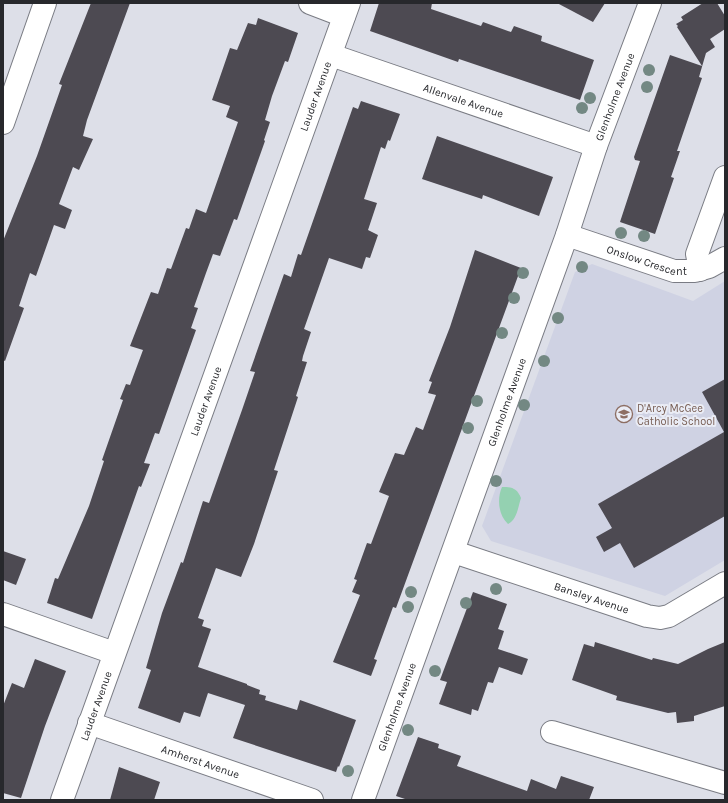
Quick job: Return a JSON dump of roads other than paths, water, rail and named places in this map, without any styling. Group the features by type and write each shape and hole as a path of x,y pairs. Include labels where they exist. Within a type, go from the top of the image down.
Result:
{"street":[{"path":"3,123 45,3"},
{"path":"310,3 346,9"},
{"name":"Glenholme Avenue","path":"363,800 454,552 567,235 596,146 650,3"},
{"name":"Lauder Avenue","path":"62,800 331,55 346,9"},
{"name":"Allenvale Avenue","path":"331,55 596,146"},
{"path":"700,270 697,254 725,177"},
{"name":"Onslow Crescent","path":"567,235 674,272 700,270 725,258"},
{"name":"Bansley Avenue","path":"454,552 647,616 660,618 681,610 725,583"},
{"path":"3,614 114,653"},
{"name":"Amherst Avenue","path":"89,723 312,800"},
{"path":"552,732 725,783"}],"place":[{"name":"D'Arcy McGee Catholic School","path":"624,414"}]}
